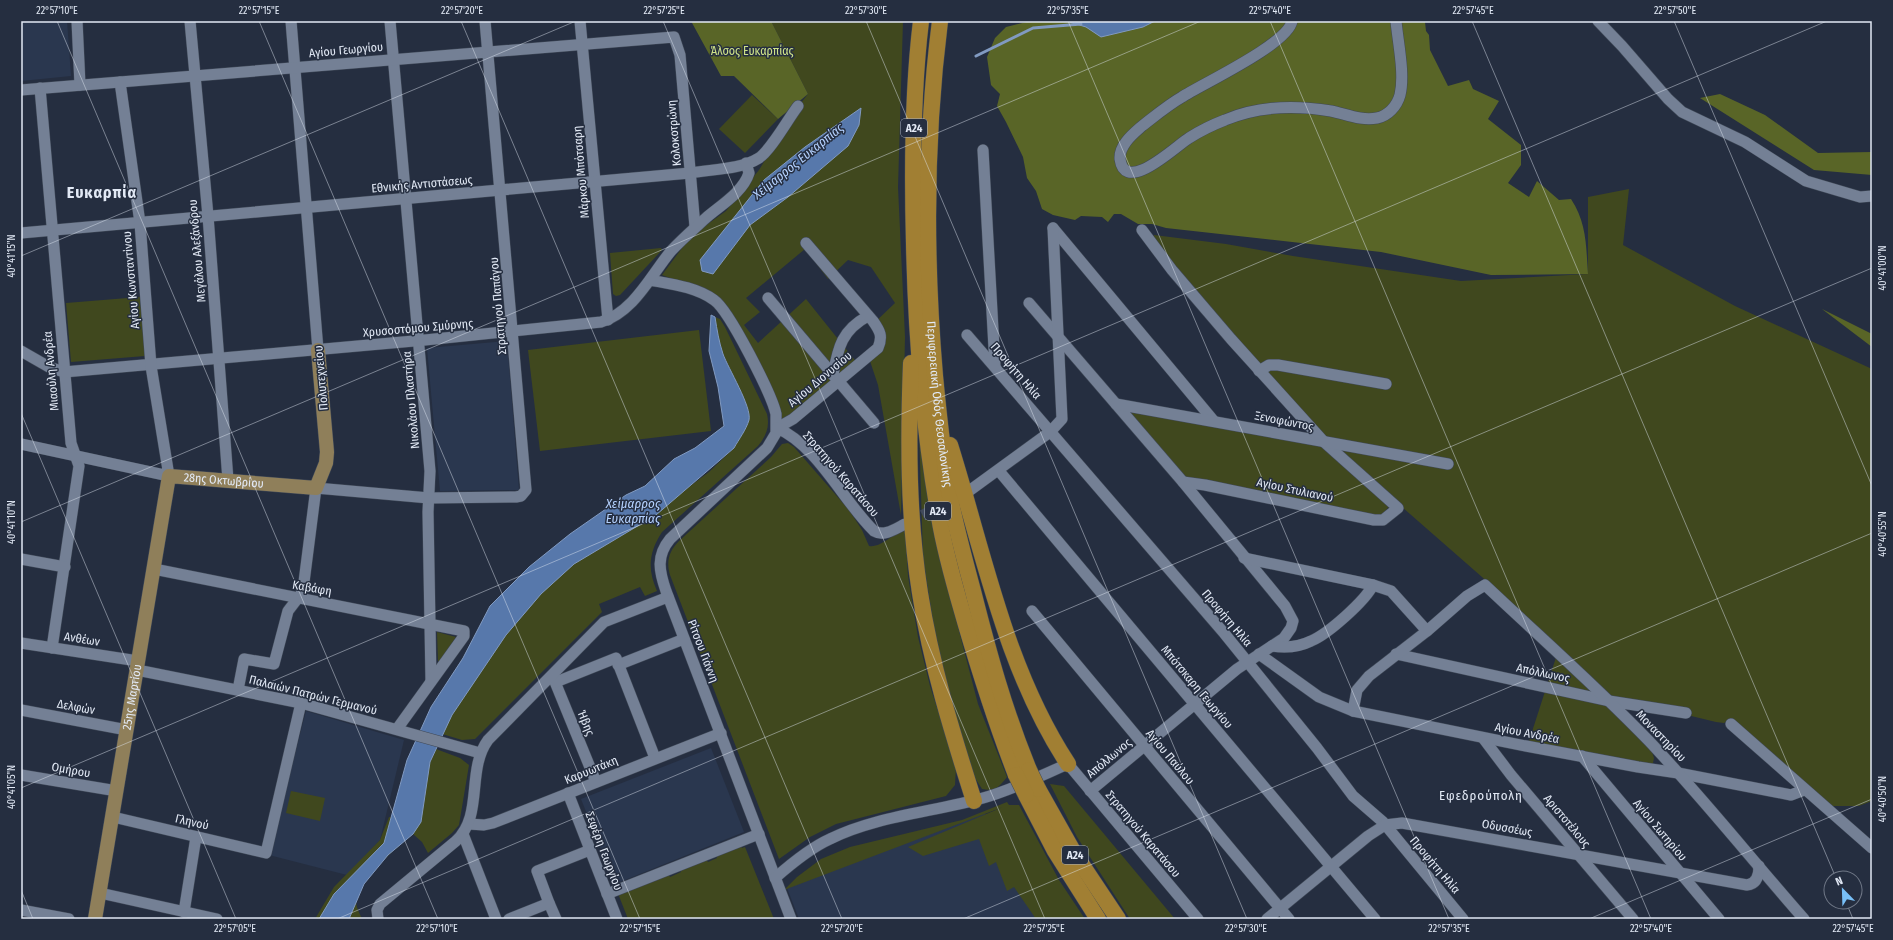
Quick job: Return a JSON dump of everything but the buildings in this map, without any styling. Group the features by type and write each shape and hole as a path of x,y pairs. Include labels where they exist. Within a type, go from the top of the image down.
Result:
{"highway":[{"name":"Περιφερειακή Οδός Θεσσαλονίκης","path":"921,21 916,78 913,236 920,374 939,518 954,583 978,669 1032,792 1055,851 1098,919"},
{"name":"Περιφερειακή Οδός Θεσσαλονίκης","path":"940,21 932,95 928,185 930,316 938,407 951,502 982,630 1023,772"},
{"path":"913,236 910,258 909,435 911,513 916,564 935,667 974,801"},
{"path":"938,407 1010,645 1039,712 1068,764"},
{"name":"Περιφερειακή Οδός Θεσσαλονίκης","path":"1032,792 1051,814 1074,853 1118,919"}],"main road":[{"name":"Πολυτεχνείου","path":"316,488 326,463 327,452 318,350"},
{"name":"28ης Οκτωβρίου","path":"169,476 316,488"},
{"name":"25ης Μαρτίου","path":"95,919 169,476"}],"street":[{"path":"78,21 80,85"},
{"name":"Μεγάλου Αλεξάνδρου","path":"190,21 208,216 228,480"},
{"name":"Πολυτεχνείου","path":"291,21 318,350"},
{"name":"Νικολάου Πλαστήρα","path":"390,21 430,471 428,512 431,681"},
{"name":"Στρατηγού Παπάγου","path":"429,498 516,497 521,496 525,492 526,484 485,21"},
{"name":"Μάρκου Μπότσαρη","path":"580,21 608,320"},
{"path":"1292,21 1288,31 1281,38 1249,59 1180,98 1137,130 1122,150 1121,161 1126,169 1133,172 1146,169 1196,133 1225,119 1249,112 1294,107 1362,118 1378,118 1384,115 1395,105 1401,89 1396,21"},
{"path":"1598,21 1668,99 1682,112 1745,142 1806,181 1860,197 1872,196"},
{"name":"Αγίου Γεωργίου","path":"21,90 674,37"},
{"name":"Κολοκοτρώνη","path":"674,37 678,44 680,55 695,227"},
{"name":"Αγίου Κωνσταντίνου","path":"120,82 140,222 151,366 169,476"},
{"name":"Μιαούλη Ανδρέα","path":"40,88 71,443 79,469 52,648"},
{"name":"Εθνικής Αντιστάσεως","path":"21,233 690,172 746,163 764,154 798,106"},
{"path":"983,150 995,366"},
{"name":"Χρυσοστόμου Σμύρνης","path":"21,350 52,369 64,372 151,366 513,332 592,324 608,320 628,305 650,280 672,251 695,227 742,186 749,173 746,163"},
{"path":"969,491 999,471 1050,432 1060,422 1063,413 1053,228 1213,420"},
{"path":"1142,230 1172,270 1259,371 1324,442"},
{"path":"806,243 868,316 852,326 844,337 837,353 835,378"},
{"path":"650,280 702,293 720,305 734,326 775,408 777,428"},
{"path":"768,298 874,423"},
{"path":"1029,304 1183,482 1244,558 1373,585 1391,591 1427,631 1378,668 1361,684 1356,694 1353,711"},
{"name":"Αγίου Διονυσίου","path":"777,428 793,419 835,378 878,348 881,334 868,316"},
{"name":"Προφήτη Ηλία","path":"967,335 1247,662 1317,748 1353,796 1385,825 1463,919"},
{"path":"1259,371 1269,365 1278,365 1386,384"},
{"name":"Ξενοφώντος","path":"1116,404 1213,420 1448,464"},
{"name":"Στρατηγού Καρατάσου","path":"777,428 789,434 803,446 845,494 874,531 880,534 886,533 904,524"},
{"name":"Ρίτσου Γιάννη","path":"777,428 772,441 763,453 686,523 665,546 660,558 659,570 791,919"},
{"name":"Αγίου Στυλιανού","path":"1183,482 1206,485 1374,520 1383,520 1398,508 1324,442"},
{"name":"28ης Οκτωβρίου","path":"21,444 169,476"},
{"name":"Μπότσκαρη Γεωργίου","path":"999,471 1375,919"},
{"name":"Πολυτεχνείου","path":"238,690 244,659 274,664 288,611 302,591 316,488"},
{"name":"28ης Οκτωβρίου","path":"316,488 429,498"},
{"path":"21,558 65,567"},
{"name":"Απόλλωνος","path":"1090,791 1247,662 1286,636 1293,624 1287,608 1244,558"},
{"name":"Καβάφη","path":"154,569 296,598 461,629 465,632 464,636 431,681"},
{"path":"1272,646 1290,647 1306,643 1319,637 1364,599 1373,585"},
{"name":"Μοναστηρίου","path":"1427,631 1467,596 1485,586 1609,701 1678,772 1804,919"},
{"path":"378,914 381,903 463,834 469,824 480,753 491,736 554,678 604,622 668,597"},
{"name":"Αγίου Παύλου","path":"1032,611 1289,919"},
{"path":"618,665 684,639"},
{"name":"Ανθέων","path":"21,643 138,666"},
{"name":"Αγίου Ανδρέα","path":"1259,654 1319,697 1353,711 1638,768 1678,772 1791,795 1804,790"},
{"name":"Απόλλωνος","path":"1396,654 1609,701 1686,713"},
{"path":"554,678 616,658 655,758"},
{"name":"Παλαιών Πατρών Γερμανού","path":"138,666 238,690 301,702 480,753"},
{"name":"Ήβης","path":"554,678 596,782"},
{"path":"397,729 431,681"},
{"name":"Γληνού","path":"113,817 266,853 301,702"},
{"name":"Δελφών","path":"21,710 127,730"},
{"path":"1731,724 1804,790 1872,848"},
{"name":"Καρυωτάκη","path":"469,824 488,824 721,733"},
{"name":"Αριστοτέλους","path":"1483,738 1577,854 1633,919"},
{"name":"Αγίου Σωτηρίου","path":"1582,756 1719,919"},
{"path":"775,878 822,842 841,834 872,824 974,801 999,793 1068,764"},
{"name":"Στρατηγού Καρατάσου","path":"1068,764 1198,919"},
{"name":"Ομήρου","path":"21,775 117,791"},
{"name":"Σεφέρη Γεωργίου","path":"568,793 617,919"},
{"name":"Οδυσσέως","path":"1267,919 1330,866 1376,830 1385,825 1397,823 1418,825 1750,885 1754,883 1757,878 1759,866"},
{"path":"463,834 496,919"},
{"path":"607,894 759,834"},
{"path":"184,912 196,837"},
{"path":"556,919 537,870 590,850"},
{"path":"100,893 217,919"},
{"path":"509,919 549,903"},
{"path":"21,910 69,919"}],"shaded area":[{"path":"21,21 67,21 71,76 21,81"},
{"path":"507,341 519,490 440,491 427,348"},
{"path":"306,711 404,740 380,840 347,875 269,855"},
{"path":"711,748 744,832 615,884 581,799"},
{"path":"985,813 993,837 1052,919 799,919 787,888"}],"green space":[{"name":"Άλσος Ευκαρπίας","path":"691,21 771,21 808,94 778,119 734,76 721,76"},
{"path":"771,21 903,21 898,187 905,337 901,515 878,385 870,361 879,347 872,325 895,303 871,267 848,260 828,279 805,249 746,298 760,312 744,325 758,343 806,299 858,364 781,423 733,326 701,290 662,275 691,236 726,211 759,170 796,109 808,94"},
{"path":"1031,21 1429,21 1425,22 1426,31 1429,35 1430,50 1448,86 1469,80 1473,89 1499,101 1488,119 1521,145 1521,165 1508,183 1529,197 1537,181 1559,200 1571,199 1583,226 1588,274 1491,275 1381,252 1166,228 1152,224 1138,224 1121,214 1114,214 1108,222 1102,217 1081,216 1075,220 1053,215 1042,209 1036,191 1027,178 1023,157 997,106 1000,94 991,85 987,57 995,38 1006,27"},
{"path":"1720,94 1765,115 1818,153 1872,152 1872,175 1814,170 1700,98"},
{"path":"752,95 778,119 745,153 719,129"},
{"path":"1629,189 1623,245 1735,306 1872,369 1872,801 1859,806 1830,806 1729,720 1724,723 1716,722 1596,693 1652,752 1654,758 1653,763 1645,764 1619,760 1529,741 1559,648 1482,577 1394,500 1379,519 1185,478 1128,412 1335,447 1249,355 1152,240 1154,235 1226,244 1293,256 1461,281 1588,274 1588,197"},
{"path":"661,248 662,250 620,295 616,296 613,294 610,253"},
{"path":"140,297 145,356 71,362 66,303"},
{"path":"1822,309 1872,334 1872,347"},
{"path":"715,317 720,319 725,327 767,414 768,427 761,442 662,532 654,547 651,561 652,575 657,591 645,596 640,587 599,604 602,612 475,739 462,740 429,730 528,589 638,525 709,472 734,448 747,411 743,396 724,356 719,340"},
{"path":"699,330 711,431 540,451 528,350"},
{"path":"919,428 946,581 978,704 1007,777 997,788 990,790 982,789 970,770 943,684 923,558"},
{"path":"788,443 794,447 849,510 862,530 869,546 878,545 888,540 905,527 908,576 918,637 930,686 956,767 955,785 946,796 836,824 810,837 779,859 670,575 668,561 671,552 679,541 771,457 782,444"},
{"path":"437,632 456,637 440,661 438,661"},
{"path":"436,749 460,758 469,765 459,825 452,833 428,853 422,842 413,834 389,855 370,875 358,893 356,903 362,919 315,919 334,887 380,840 389,817 421,820 430,762"},
{"path":"1050,784 1064,786 1175,919 1130,919 1077,837"},
{"path":"291,791 325,798 320,821 286,813"},
{"path":"1007,802 1009,805 1019,805 1059,880 1085,919 1036,919 1014,887 1007,891 996,862 989,866 979,839 923,856 908,847 1003,807 784,890 797,877 821,859 850,847 962,820"},
{"path":"741,845 742,848 745,847 774,919 628,919 617,891 667,872 670,877 681,872 680,869 706,859 708,862 717,858 716,855"}],"water":[{"path":"1066,21 1155,21 1143,27 1101,37 1086,27"},
{"path":"861,108 859,125 848,146 788,197 750,225 713,274 702,271 700,260 764,180 805,147"},
{"name":"Χείμαρρος Ευκαρπίας","path":"711,315 715,317 723,354 747,406 749,414 748,424 734,448 656,515 574,564 541,594 506,635 452,715 430,762 421,822 413,834 388,855 364,884 349,919 319,919 334,894 384,843 407,760 431,707 463,658 490,606 529,567 570,534 626,495 645,486 674,459 695,448 724,426 718,387 709,351"}],"waterway":[{"name":"Χείμαρρος Ευκαρπίας","path":"976,56 1033,28 1081,24"}],"tunnel":[{"path":"908,523 942,505"}],"district":[{"name":"Ευκαρπία","path":"102,192"},
{"name":"Εφεδρούπολη","path":"1481,795"}]}
